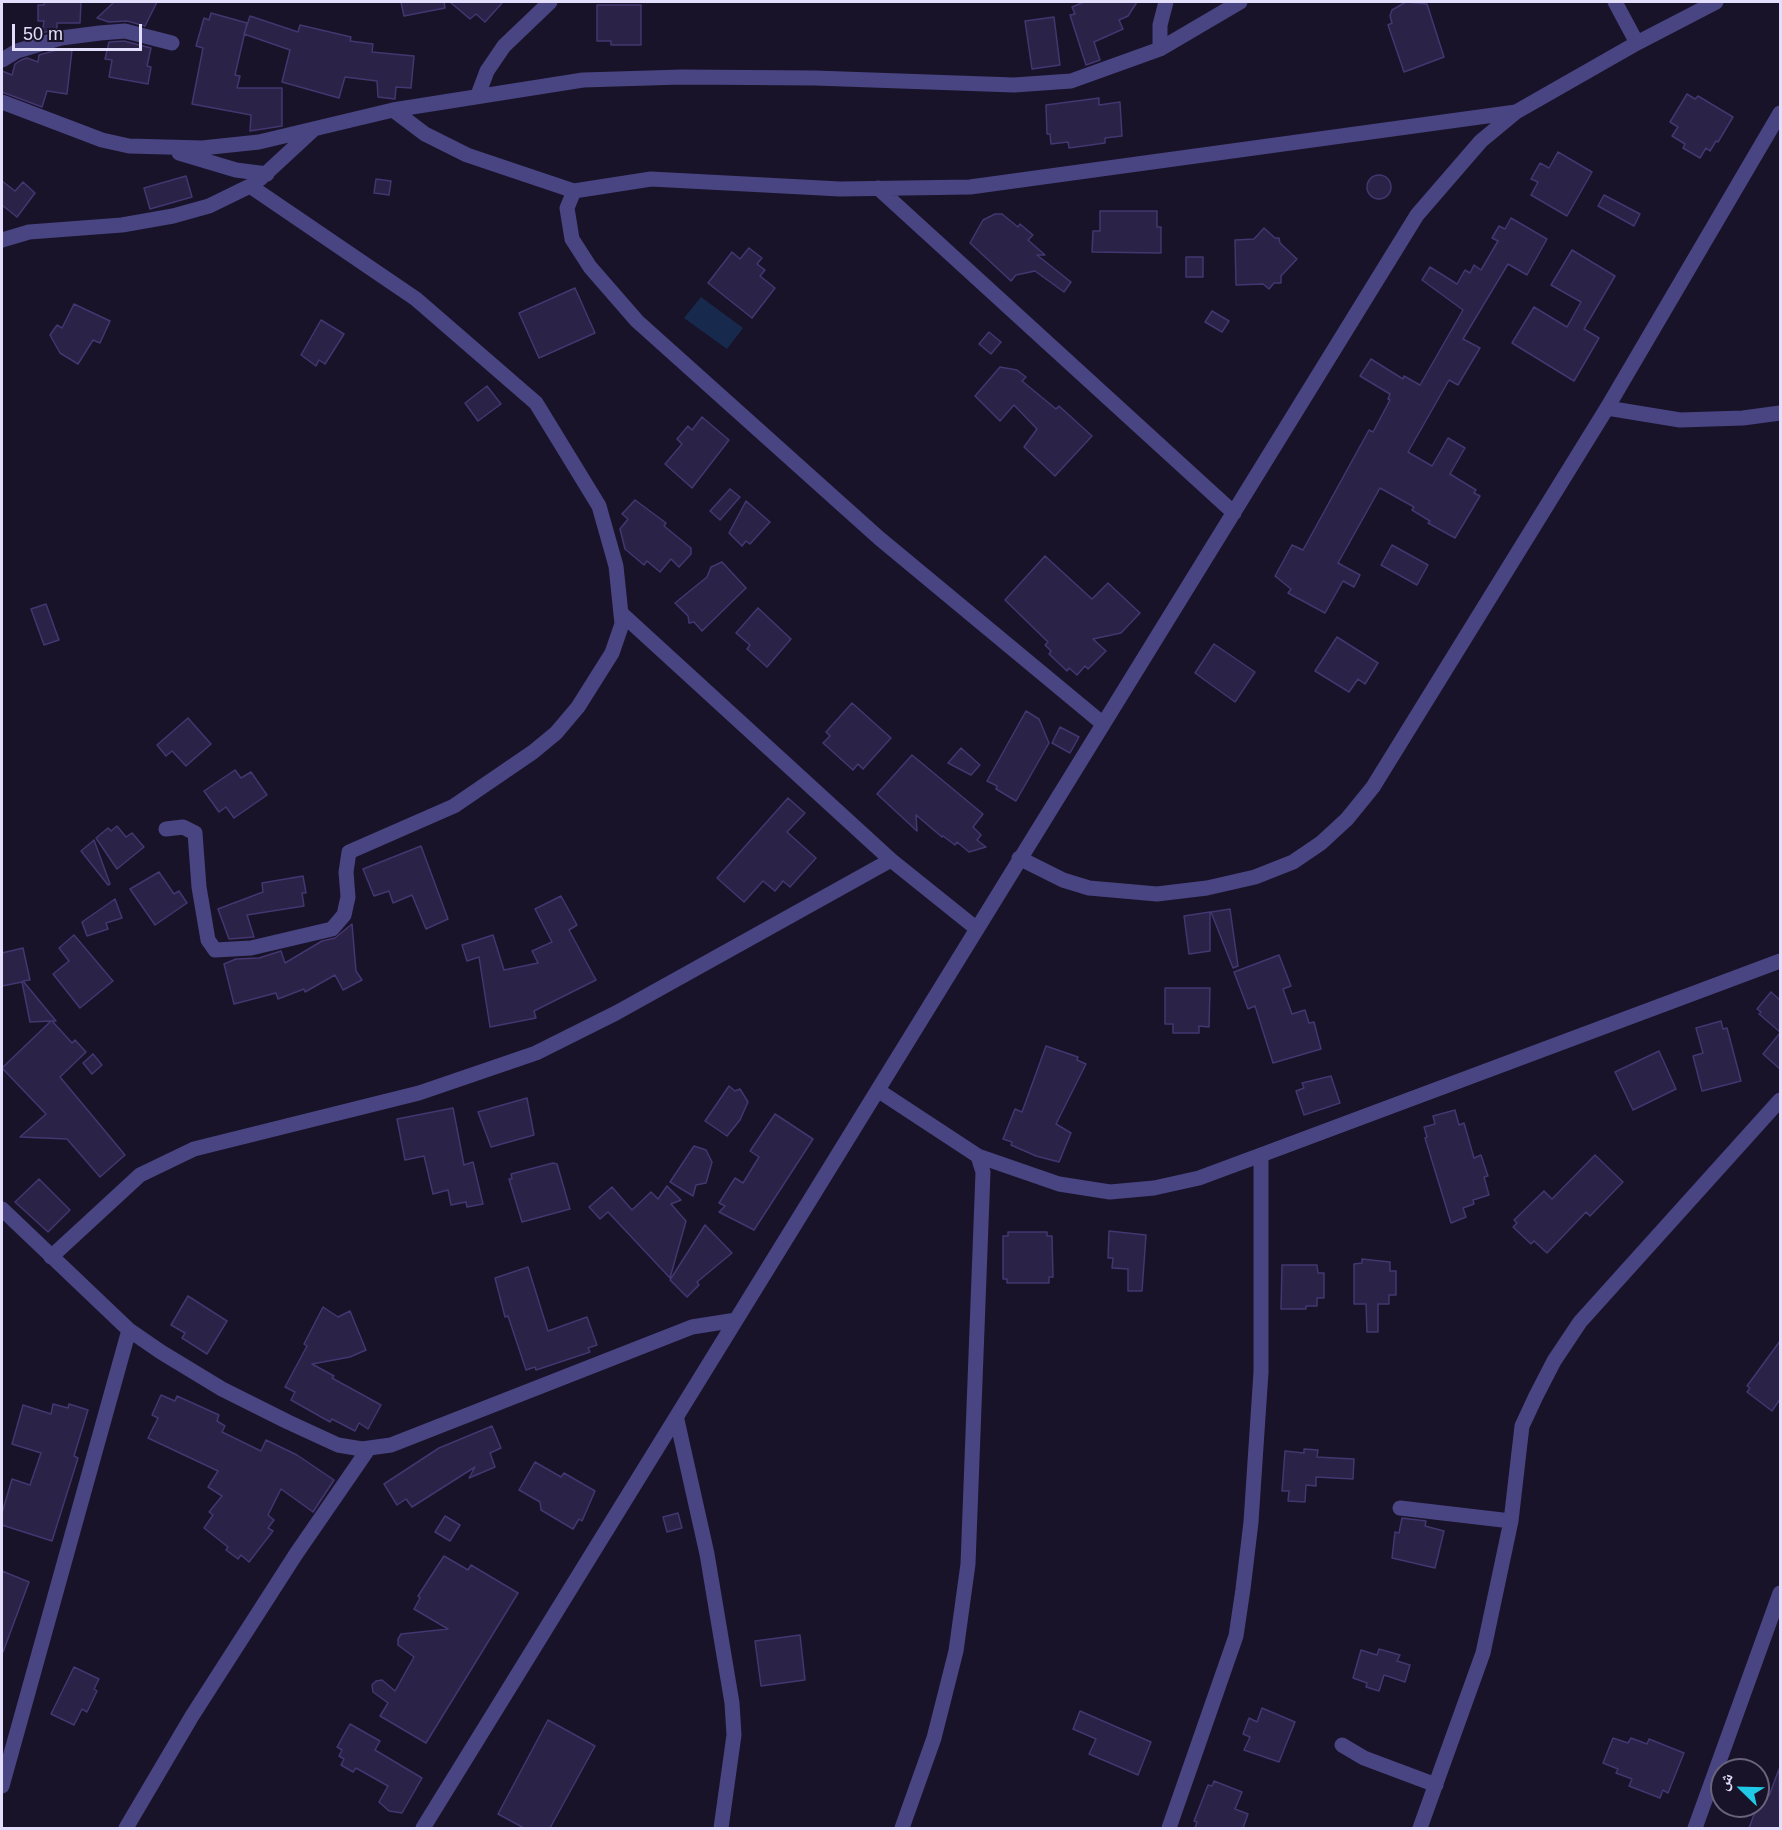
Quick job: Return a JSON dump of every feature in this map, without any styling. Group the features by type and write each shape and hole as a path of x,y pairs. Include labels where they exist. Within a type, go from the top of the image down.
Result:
{"street":[{"path":"478,95 487,71 504,46 550,2"},
{"path":"1160,49 1160,25 1166,2"},
{"path":"2,102 102,140 129,146 202,148 259,142 393,110 583,80 682,77 815,78 1014,85 1071,81 1160,49 1240,2"},
{"path":"1615,2 1637,43"},
{"path":"423,1828 677,1420 1019,858 1417,216 1481,141 1516,112 1637,43 1716,2"},
{"path":"2,60 17,51 61,38 100,33 124,31 172,43"},
{"path":"393,110 425,134 467,155 574,191 651,179 878,188 970,187 1516,112"},
{"path":"1019,858 1063,880 1089,888 1157,894 1207,888 1254,877 1293,862 1320,843 1347,819 1373,787 1607,408 1780,113"},
{"path":"2,240 29,232 122,225 173,216 209,206 250,186 267,174 314,129"},
{"path":"165,148 236,170 267,174"},
{"path":"166,829 183,827 195,833 199,887 208,940 215,950 236,951 332,929 344,915 348,897 346,872 349,852 454,806 556,733 578,707 612,653 622,624 616,566 599,506 536,403 407,292 250,186"},
{"path":"878,188 1234,513"},
{"path":"574,191 567,208 572,240 590,267 638,321 879,538 1102,723"},
{"path":"1607,408 1680,420 1743,418 1780,412"},
{"path":"621,613 891,860 977,929"},
{"path":"51,1257 140,1175 194,1149 419,1093 536,1053 616,1013 891,860"},
{"path":"879,1091 978,1156 1059,1184 1110,1191 1154,1188 1199,1178 1780,962"},
{"path":"1420,1828 1483,1653 1511,1521 1521,1426 1554,1361 1580,1322 1620,1275 1780,1101"},
{"path":"1169,1828 1236,1636 1243,1589 1251,1522 1261,1372 1261,1155"},
{"path":"902,1828 934,1738 956,1651 968,1564 983,1172 978,1156"},
{"path":"2,1209 129,1330 222,1389 338,1445 369,1448 391,1445 692,1327 736,1320"},
{"path":"2,1785 129,1330"},
{"path":"677,1420 708,1554 732,1703 734,1734 721,1828"},
{"path":"126,1828 211,1685 296,1554 369,1448"},
{"path":"1400,1508 1511,1521"},
{"path":"1695,1828 1780,1593"},
{"path":"1342,1745 1364,1758 1436,1785"}],"water":[{"path":"701,297 743,328 727,349 684,318"}],"building":[{"path":"44,2 81,2 80,23 57,23 57,29 42,33 44,21 38,21 38,5 44,5"},
{"path":"114,2 157,2 145,26 127,21 109,22 97,18"},
{"path":"401,2 444,2 445,8 404,16"},
{"path":"450,2 503,2 485,22 476,14 470,19"},
{"path":"1084,2 1137,2 1128,16 1119,20 1123,29 1094,42 1100,60 1086,65 1070,15 1075,14 1072,7"},
{"path":"1406,2 1427,4 1444,57 1404,72 1388,25 1392,23 1390,16 1392,10"},
{"path":"597,5 641,5 641,45 611,45 611,41 597,41"},
{"path":"211,13 247,23 235,75 240,76 237,88 282,88 282,126 250,131 251,115 192,104 203,48 196,46 204,18 209,20"},
{"path":"250,16 298,32 300,25 351,37 350,41 373,44 372,52 414,56 411,88 396,87 395,99 378,97 377,81 345,77 339,98 282,82 290,50 244,34"},
{"path":"1054,17 1060,65 1032,69 1025,21"},
{"path":"124,41 151,48 147,66 151,67 148,84 109,77 112,60 105,59 109,42"},
{"path":"60,49 72,50 67,94 47,91 42,107 2,92 2,71 12,75 15,64 21,60 27,58 38,62 39,55"},
{"path":"1687,94 1695,99 1698,96 1733,117 1718,142 1716,141 1710,151 1706,148 1700,158 1683,148 1685,144 1672,136 1678,127 1670,122"},
{"path":"1099,98 1099,105 1120,102 1122,136 1105,138 1105,143 1069,148 1068,142 1051,144 1050,134 1047,134 1046,105"},
{"path":"1558,152 1592,172 1567,216 1531,195 1538,182 1531,179 1540,163 1549,168"},
{"path":"1379,175 1387,179 1391,187 1387,195 1379,199 1371,195 1367,187 1371,179"},
{"path":"186,176 192,197 150,209 144,188"},
{"path":"376,179 391,181 389,195 374,193"},
{"path":"2,181 15,191 23,182 35,193 17,217 2,205"},
{"path":"1604,195 1640,214 1634,226 1598,206"},
{"path":"1100,211 1157,211 1157,227 1161,227 1161,253 1092,252 1093,231 1100,231"},
{"path":"995,214 1002,214 1018,227 1020,224 1033,235 1028,240 1045,255 1037,255 1071,282 1064,292 1035,271 1016,275 1011,281 970,243 983,220"},
{"path":"1511,218 1547,239 1527,275 1508,264 1463,339 1480,348 1458,385 1449,380 1408,452 1432,466 1448,438 1465,448 1450,474 1476,490 1474,493 1480,496 1455,538 1428,523 1430,521 1412,510 1414,507 1380,488 1338,563 1360,575 1354,587 1343,581 1325,613 1288,593 1291,589 1275,576 1292,545 1303,550 1369,430 1373,432 1390,400 1388,399 1390,394 1360,376 1371,359 1403,379 1404,376 1420,385 1463,310 1422,280 1430,267 1457,284 1465,270 1470,273 1474,265 1481,270 1498,241 1492,238 1499,226 1505,229"},
{"path":"1264,228 1275,238 1279,238 1280,243 1297,259 1281,276 1281,283 1274,283 1269,289 1263,284 1236,285 1235,240 1254,239"},
{"path":"749,248 762,258 757,264 765,270 760,276 775,288 752,318 708,283 732,252 740,259"},
{"path":"1572,250 1615,276 1584,329 1599,338 1574,381 1512,343 1534,307 1567,327 1581,302 1551,285"},
{"path":"1186,257 1203,257 1203,277 1186,277"},
{"path":"575,288 595,333 539,358 519,313"},
{"path":"74,304 110,321 100,343 93,340 78,364 60,353 50,335 57,325 62,328"},
{"path":"1212,311 1229,321 1222,332 1205,322"},
{"path":"321,320 344,334 325,364 319,360 316,366 301,355"},
{"path":"989,332 1001,342 991,354 979,344"},
{"path":"1000,367 1017,370 1026,377 1022,381 1056,409 1059,406 1092,436 1055,476 1024,447 1037,429 1014,405 1000,421 975,396"},
{"path":"487,386 501,404 478,421 465,403"},
{"path":"702,417 729,440 692,488 665,464 682,444 677,439 688,426 692,430"},
{"path":"730,489 740,497 720,520 710,511"},
{"path":"635,500 666,523 664,526 691,548 691,554 679,567 671,559 660,572 647,561 644,565 625,549 620,529 628,519 622,514"},
{"path":"746,501 770,522 750,544 746,541 742,546 729,533"},
{"path":"1392,545 1428,565 1417,585 1381,565"},
{"path":"1045,556 1092,599 1108,583 1140,613 1121,633 1093,639 1106,651 1088,669 1085,666 1077,675 1069,668 1067,671 1049,654 1051,651 1045,645 1048,642 1005,600"},
{"path":"722,562 746,588 702,631 694,622 689,623 688,616 675,603 707,577 711,567"},
{"path":"46,604 59,640 44,645 31,609"},
{"path":"758,608 791,639 767,667 747,649 750,645 736,633"},
{"path":"1337,637 1378,663 1365,684 1358,679 1349,692 1315,671"},
{"path":"1214,644 1255,672 1235,702 1195,673"},
{"path":"852,703 891,738 863,769 858,764 853,770 823,743 830,736 826,732"},
{"path":"1026,711 1039,719 1049,743 1016,801 987,781"},
{"path":"188,718 211,744 186,766 172,751 166,756 157,745"},
{"path":"1060,727 1079,737 1070,753 1052,743"},
{"path":"961,748 980,765 971,775 948,763"},
{"path":"912,755 983,814 973,827 981,835 977,840 986,847 969,852 957,842 955,845 942,837 916,815 917,831 877,794"},
{"path":"235,770 241,778 251,772 267,795 234,818 226,807 219,812 204,791"},
{"path":"788,798 805,813 787,832 816,858 790,887 783,881 775,891 763,881 744,902 717,878"},
{"path":"117,826 126,837 132,833 144,847 117,869 96,838 108,828 111,831"},
{"path":"94,840 110,884 108,885 81,851"},
{"path":"421,846 448,919 426,929 412,895 393,903 389,891 374,896 363,869"},
{"path":"159,872 174,894 179,891 187,903 155,925 130,889"},
{"path":"303,876 306,893 302,893 304,906 247,915 254,937 229,939 218,909 263,892 262,883"},
{"path":"561,896 577,925 569,930 596,980 534,1011 536,1018 490,1027 479,957 467,961 462,945 493,935 504,970 538,963 532,951 552,942 535,909"},
{"path":"115,899 122,918 106,923 108,929 87,936 82,922"},
{"path":"1230,909 1238,966 1233,968 1211,912"},
{"path":"1210,912 1210,951 1189,954 1184,916"},
{"path":"352,924 356,971 362,980 343,990 335,975 305,992 304,989 278,999 276,993 234,1004 224,964 236,959 259,958 281,951 285,963 322,941 335,938"},
{"path":"74,935 113,981 80,1008 53,974 69,961 59,948"},
{"path":"23,948 30,980 23,981 56,1021 52,1021 72,1043 75,1040 86,1052 60,1077 125,1155 100,1177 67,1139 20,1137 46,1114 2,1068 51,1021 30,1022 22,982 2,986 2,953"},
{"path":"1279,955 1291,986 1283,989 1292,1014 1305,1010 1309,1023 1314,1022 1321,1049 1273,1063 1255,1006 1248,1009 1234,972"},
{"path":"1165,988 1210,988 1209,1027 1199,1026 1199,1033 1173,1033 1173,1024 1165,1024"},
{"path":"1771,992 1780,1000 1780,1032 1759,1014 1761,1012 1757,1009"},
{"path":"1721,1021 1723,1029 1727,1028 1741,1081 1702,1091 1693,1056 1703,1053 1696,1028"},
{"path":"1780,1033 1780,1069 1763,1054"},
{"path":"1046,1046 1078,1057 1077,1060 1086,1064 1056,1124 1071,1133 1059,1162 1036,1156 1003,1139 1015,1109 1022,1112"},
{"path":"1659,1051 1676,1089 1633,1110 1615,1072"},
{"path":"93,1054 102,1065 92,1074 83,1063"},
{"path":"1331,1076 1340,1103 1304,1115 1296,1091 1304,1088 1302,1083"},
{"path":"729,1086 735,1091 740,1089 748,1102 740,1120 727,1136 705,1121"},
{"path":"527,1098 534,1135 491,1147 478,1112"},
{"path":"453,1108 464,1165 473,1162 483,1204 467,1207 466,1202 451,1205 448,1190 433,1194 424,1156 405,1160 397,1119"},
{"path":"1455,1110 1459,1125 1464,1123 1474,1158 1481,1155 1488,1176 1484,1177 1489,1195 1473,1200 1474,1204 1463,1208 1466,1217 1451,1223 1425,1138 1427,1137 1424,1127 1435,1124 1433,1116"},
{"path":"775,1114 813,1139 754,1230 719,1212 725,1206 719,1203 735,1178 743,1183 759,1157 750,1151"},
{"path":"694,1146 706,1150 712,1162 706,1183 696,1185 693,1196 670,1182"},
{"path":"1595,1155 1623,1182 1590,1216 1586,1212 1547,1253 1534,1241 1531,1244 1513,1227 1517,1223 1514,1220 1544,1191 1552,1199"},
{"path":"553,1163 557,1164 570,1209 522,1222 509,1179 512,1179 511,1174"},
{"path":"39,1179 70,1210 48,1232 15,1202"},
{"path":"667,1186 681,1200 671,1204 686,1221 670,1278 608,1212 600,1219 589,1207 612,1187 632,1210 651,1192 658,1199"},
{"path":"705,1225 732,1253 697,1282 699,1285 687,1297 670,1280"},
{"path":"1109,1231 1146,1235 1142,1291 1128,1291 1128,1269 1112,1268 1113,1258 1108,1258"},
{"path":"1008,1232 1047,1232 1047,1236 1052,1236 1053,1277 1049,1277 1049,1283 1007,1283 1007,1279 1003,1279 1003,1236 1008,1236"},
{"path":"1362,1259 1390,1262 1390,1271 1396,1271 1396,1295 1389,1295 1389,1304 1378,1304 1378,1332 1367,1332 1366,1304 1354,1304 1354,1264 1362,1263"},
{"path":"1282,1265 1317,1265 1318,1273 1324,1273 1324,1298 1317,1298 1317,1306 1306,1306 1306,1309 1281,1309"},
{"path":"528,1267 548,1331 587,1317 597,1345 588,1348 590,1352 536,1370 535,1367 526,1370 508,1316 505,1317 495,1278"},
{"path":"188,1296 227,1321 207,1354 182,1338 185,1333 171,1325"},
{"path":"323,1307 338,1317 350,1311 366,1350 350,1357 312,1364 334,1376 332,1378 381,1405 368,1429 359,1423 355,1431 332,1419 330,1422 291,1400 295,1392 285,1387 307,1346 304,1344"},
{"path":"1780,1341 1780,1399 1772,1411 1747,1392 1750,1388 1747,1386"},
{"path":"161,1395 175,1401 177,1396 219,1415 217,1421 225,1426 222,1432 261,1451 266,1440 297,1455 334,1480 313,1512 281,1489 268,1515 274,1520 268,1528 273,1531 249,1562 241,1555 238,1559 226,1550 228,1547 204,1528 213,1515 209,1512 222,1496 208,1487 218,1471 148,1438 158,1418 152,1415"},
{"path":"53,1404 68,1408 69,1404 88,1410 74,1456 78,1458 52,1541 2,1525 2,1513 12,1479 30,1485 41,1453 12,1444 23,1405 51,1414"},
{"path":"492,1426 501,1448 490,1453 495,1467 469,1478 475,1467 412,1507 406,1499 397,1505 384,1484 439,1448"},
{"path":"1304,1449 1318,1450 1317,1457 1354,1459 1353,1479 1316,1477 1316,1486 1306,1485 1305,1502 1288,1501 1289,1491 1282,1491 1285,1451 1304,1453"},
{"path":"535,1462 561,1477 564,1473 595,1491 582,1521 579,1519 573,1529 541,1510 540,1502 519,1490"},
{"path":"678,1513 682,1528 667,1532 663,1517"},
{"path":"445,1516 460,1525 450,1541 435,1532"},
{"path":"1402,1518 1426,1521 1425,1526 1444,1531 1435,1568 1392,1558 1395,1532 1399,1533"},
{"path":"444,1556 468,1570 471,1565 518,1593 426,1743 380,1716 388,1703 373,1692 372,1685 382,1680 395,1691 414,1657 398,1645 401,1634 448,1629 414,1609 420,1598 418,1596"},
{"path":"2,1571 29,1582 3,1652 2,1651"},
{"path":"800,1635 805,1680 761,1686 755,1641"},
{"path":"1379,1649 1400,1655 1397,1661 1410,1665 1405,1682 1384,1675 1379,1691 1366,1687 1367,1683 1353,1678 1361,1650 1377,1655"},
{"path":"74,1667 99,1679 94,1689 97,1691 87,1712 82,1709 74,1725 51,1714"},
{"path":"1262,1708 1295,1722 1279,1762 1244,1750 1250,1737 1243,1734 1249,1718 1257,1722"},
{"path":"1080,1711 1151,1742 1138,1775 1089,1754 1096,1739 1073,1729"},
{"path":"548,1720 595,1746 550,1828 524,1828 498,1814"},
{"path":"350,1724 380,1741 375,1750 422,1778 402,1813 389,1811 379,1802 388,1786 356,1768 353,1772 341,1765 344,1759 339,1756 342,1750 337,1747"},
{"path":"1613,1738 1628,1743 1631,1738 1647,1744 1649,1739 1684,1753 1668,1793 1663,1790 1660,1798 1629,1786 1632,1779 1616,1773 1618,1769 1603,1763"},
{"path":"1779,1769 1780,1828 1749,1828 1753,1818 1770,1818 1770,1793"},
{"path":"1214,1781 1242,1792 1235,1809 1248,1814 1243,1828 1195,1828 1197,1822 1194,1821 1208,1785 1212,1786"}]}
